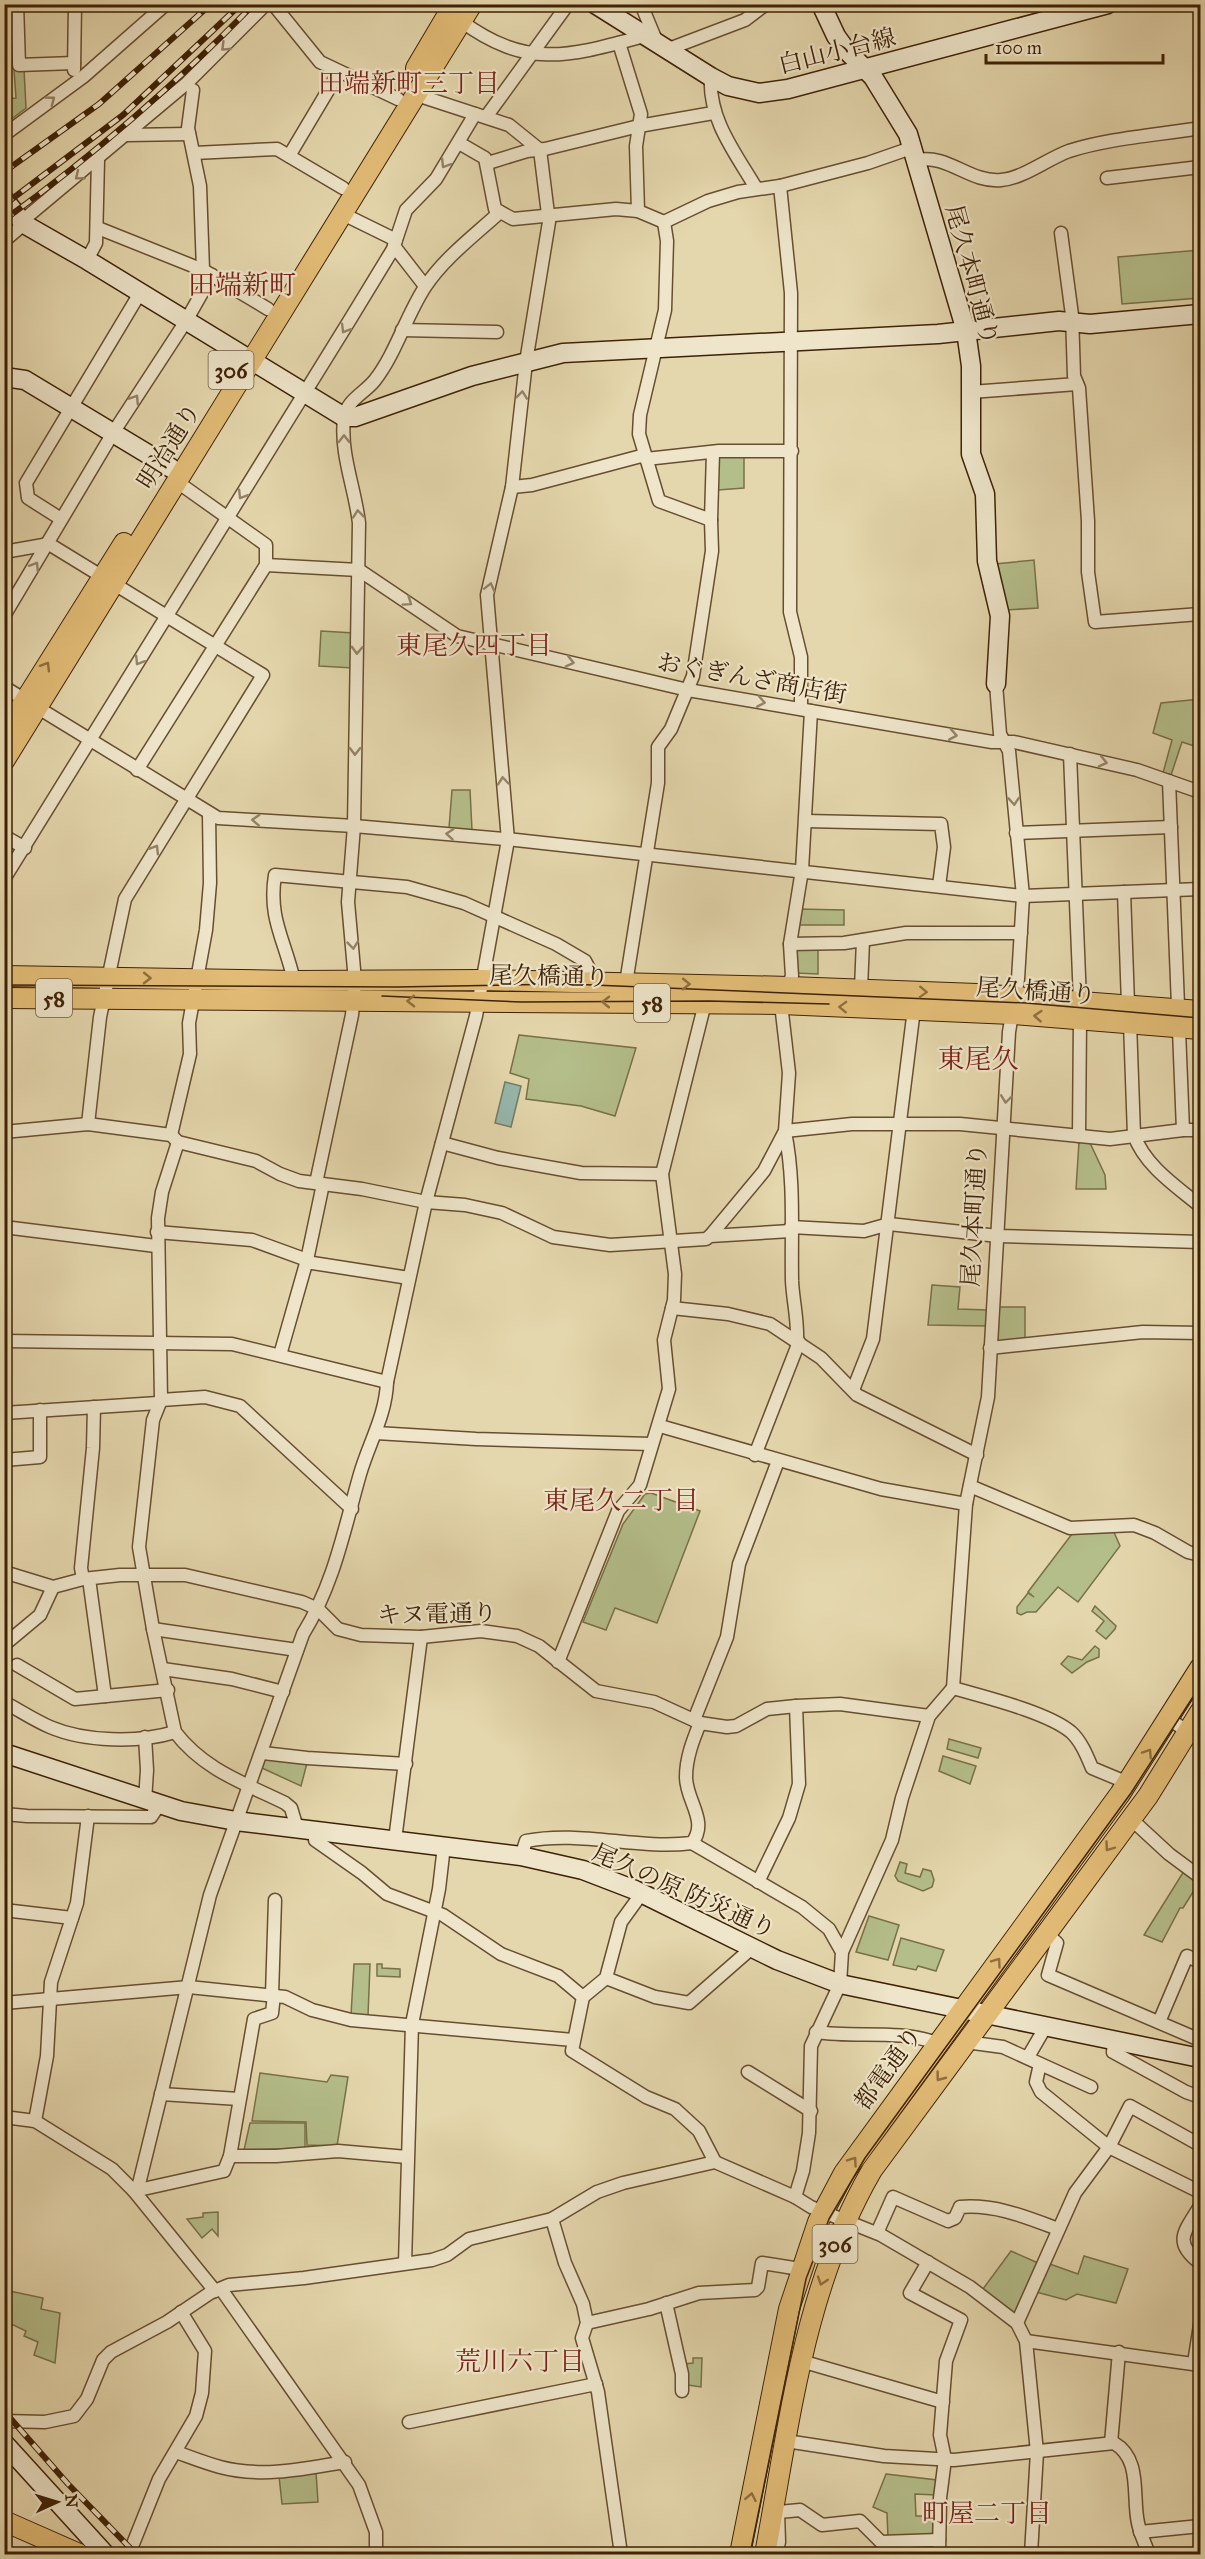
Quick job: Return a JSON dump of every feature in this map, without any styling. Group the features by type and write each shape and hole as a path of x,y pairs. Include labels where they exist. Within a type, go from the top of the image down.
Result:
{"main road":[{"name":"明治通り","path":"4,761 31,704 246,358 341,213 454,9"},
{"name":"明治通り","path":"246,358 268,309 343,188 406,97"},
{"name":"明治通り","path":"4,734 31,704"},
{"name":"尾久橋通り","path":"4,976 294,981 626,982 914,1009 1014,1005"},
{"name":"尾久橋通り","path":"4,998 705,1003 861,989 1014,1005 1178,1018 1200,1029"},
{"name":"尾久橋通り","path":"1178,1018 1200,1011"},
{"name":"都電通り","path":"740,2554 789,2309 800,2269 822,2211 844,2173 1126,1785 1200,1668"},
{"name":"都電通り","path":"765,2554 777,2504 784,2448 813,2308 845,2220 872,2170 1130,1818 1195,1737 1200,1712"},
{"path":"4,2521 79,2554"}],"street":[{"path":"17,4 19,65 74,63"},
{"path":"74,84 75,4"},
{"path":"4,135 74,84 166,4"},
{"path":"4,241 187,83 266,4"},
{"path":"134,2191 140,2184 210,1895 263,1753 303,1634 318,1609 335,1570 360,1473 376,1433 387,1396 387,1382 426,1203 479,1000 508,840 487,595 512,487 526,362 549,215 540,150 509,125 406,97 339,72 320,62 273,4"},
{"path":"4,879 305,394 395,243 406,210 436,179 459,142 534,53 568,4"},
{"name":"白山小台線","path":"595,4 711,77 728,86 759,93 788,89 1108,4"},
{"path":"641,4 656,44"},
{"path":"454,9 503,48 534,53 576,54 619,43 656,44 745,20 766,4"},
{"name":"尾久本町通り","path":"821,4 846,50 873,77 902,122 916,154 942,256 966,331 971,392 971,454 985,494 987,561 1000,616 996,684 1000,734 1009,751 1023,896 1002,1129 999,1236 988,1398 966,1504 953,1688"},
{"path":"619,43 641,114 635,173 638,211"},
{"path":"289,156 339,72"},
{"path":"711,77 710,97 713,113 756,188"},
{"path":"4,616 113,433 186,321 207,273 200,186 189,134 193,90"},
{"path":"488,163 527,151 540,150 639,126 713,113"},
{"path":"664,222 691,207 756,188 780,186 868,163 916,154 950,164 970,176 1002,180 1069,151 1200,129"},
{"path":"127,135 189,134"},
{"path":"459,142 485,158 488,163 495,209 513,219 596,210 638,211 664,222"},
{"path":"194,153 277,149 343,188"},
{"path":"87,260 96,243 98,228 98,160"},
{"path":"1107,178 1200,167"},
{"path":"755,1455 798,1341 791,1229 792,1176 785,1131 789,1073 786,996 790,944 802,870 806,821 806,710 801,657 790,612 791,341 789,256 780,186"},
{"path":"4,200 23,223 344,417 355,417 420,392 563,352 966,331 1072,322 1090,324 1200,314"},
{"path":"280,1355 307,1261 319,1184 352,1015 355,981 349,881 354,826 359,523 356,494 344,449 344,417 351,401 375,380 425,286 442,266 500,212"},
{"path":"341,213 395,243 425,286"},
{"path":"664,222 667,242 665,310 640,415 639,434 658,501 711,520"},
{"path":"98,228 207,273 268,309"},
{"path":"1061,233 1072,322 1074,376 1077,384 1088,521 1088,572 1095,622 1200,614"},
{"path":"61,519 28,498 26,483 140,293"},
{"path":"402,330 497,332"},
{"path":"4,377 25,380 113,433 173,474 266,545 266,565 137,770"},
{"path":"971,392 1077,384"},
{"path":"4,399 4,420"},
{"path":"512,487 532,485 645,457 713,452 792,452"},
{"path":"626,982 658,783 658,747 672,729 688,690 701,633 712,551 713,452"},
{"path":"6,548 49,543 263,675 125,899 104,998 87,1124"},
{"path":"266,565 359,570"},
{"name":"おぐぎんざ商店街","path":"359,570 457,636 688,690 1005,744 1014,742 1137,770 1200,792"},
{"path":"4,687 218,818 354,826 646,853 1023,896 1200,889"},
{"path":"1070,754 1080,1010 1079,1136"},
{"path":"1169,781 1183,1130"},
{"path":"209,814 210,883 206,930 189,1023 190,1054 175,1139 162,1192 157,1233 161,1343 159,1402 153,1420 140,1532 143,1574 175,1732 188,1748 207,1765 291,1808 315,1840 362,1873 387,1894 434,1911 501,1954 558,1976 584,1997"},
{"path":"806,821 941,824 944,847 939,886"},
{"path":"1016,833 1171,827"},
{"path":"4,836 25,848"},
{"path":"294,981 289,956 273,914 275,875 406,887 495,914 585,961 596,982"},
{"path":"1124,892 1134,1135 1147,1158 1200,1206"},
{"path":"790,944 863,940 906,933 1021,933"},
{"path":"861,989 863,940"},
{"path":"558,1662 618,1511 640,1485 651,1444 660,1426 669,1389 664,1340 672,1308 675,1274 662,1174 705,1003"},
{"path":"853,1390 873,1338 914,1009"},
{"path":"4,1132 87,1124 175,1139 256,1161 280,1174 319,1184 426,1203 465,1204 502,1213 553,1237 610,1245 706,1239 764,1171 785,1131"},
{"path":"785,1131 852,1124 960,1124 1110,1139 1200,1130"},
{"path":"442,1143 498,1158 581,1173 662,1174"},
{"path":"710,1236 791,1229 864,1232 889,1224 999,1236 1200,1242"},
{"path":"4,1227 156,1246"},
{"path":"157,1233 252,1240 307,1261 409,1278"},
{"path":"672,1308 728,1314 770,1324 821,1358 853,1390 892,1413 977,1455"},
{"path":"990,1348 1143,1332 1200,1333"},
{"path":"4,1341 232,1344 387,1382"},
{"path":"4,1413 205,1397 240,1406 352,1509"},
{"path":"94,1407 93,1448 81,1568 86,1579 105,1696"},
{"path":"4,1460 40,1457 40,1410"},
{"path":"660,1426 880,1489 966,1504"},
{"path":"376,1433 476,1439 651,1444"},
{"path":"692,1843 699,1833 700,1825 686,1778 689,1752 697,1721 727,1637 739,1564 778,1461"},
{"path":"970,1486 1070,1528 1134,1525 1155,1533 1188,1552 1200,1555"},
{"path":"4,1572 53,1587 40,1615 4,1645"},
{"name":"キヌ電通り","path":"53,1587 86,1579 143,1574 184,1575 302,1602 318,1609 338,1629 361,1635 421,1637 481,1631 507,1633 527,1640 596,1691 654,1702 697,1721 727,1727 736,1726 767,1709 796,1706 840,1704 929,1716"},
{"path":"153,1629 297,1650"},
{"path":"395,1840 421,1637"},
{"path":"17,1665 75,1699 168,1690"},
{"path":"163,1669 232,1679 283,1692"},
{"path":"795,2197 803,2171 811,2111 809,2066 816,2032 840,1984 842,1953 892,1840 902,1798 929,1716 953,1688 1054,1722 1071,1732 1092,1768 1126,1785 1143,1802"},
{"path":"4,1702 64,1732 105,1737 145,1737 175,1732"},
{"path":"758,1882 789,1818 799,1784 796,1706"},
{"path":"1169,1719 1195,1737"},
{"path":"4,1814 150,1817 152,1803 145,1737"},
{"path":"263,1753 406,1764"},
{"name":"尾久の原 防災通り","path":"4,1754 152,1803 236,1821 521,1856 583,1870 642,1893 777,1960 840,1984 1200,2058"},
{"path":"34,2121 46,2065 51,1982 76,1903 88,1816"},
{"path":"1130,1818 1169,1854 1199,1873"},
{"path":"521,1856 526,1841 537,1839 600,1838 674,1845 692,1843 818,1919 829,1929 842,1953"},
{"path":"405,2263 412,2024 444,1846"},
{"path":"642,1893 621,1922 606,1978 584,1997 572,2051 646,2097 675,2109 699,2131 715,2162"},
{"path":"134,2191 216,2175 224,2171 230,2156 254,2019 272,2013 275,1900"},
{"path":"4,1910 72,1918"},
{"path":"1046,1933 1057,1942 1048,1975 1200,2040"},
{"path":"606,1978 655,1997 689,2003 753,1947"},
{"path":"1159,2022 1187,1956 1200,1962"},
{"path":"4,2003 189,1987 273,1995 292,2000 333,2017 573,2040"},
{"path":"1028,2057 1046,2026"},
{"path":"816,2032 838,2036 878,2033 926,2039 937,2043"},
{"path":"1114,2040 1113,2052 1186,2092 1200,2097"},
{"path":"966,2042 1003,2047 1091,2087"},
{"path":"1040,2064 1036,2082 1041,2092 1109,2147 1200,2192"},
{"path":"748,2072 811,2111"},
{"path":"161,2094 239,2099"},
{"path":"1017,2323 1075,2193 1109,2147 1130,2106 1200,2145"},
{"path":"4,2117 34,2121 112,2169 134,2191 218,2290 345,2462 359,2485 372,2518 376,2532 375,2554"},
{"path":"230,2156 276,2156 338,2151 407,2157"},
{"path":"4,2421 45,2422 75,2416 90,2393 103,2360 111,2352 167,2322 218,2290 256,2281 304,2278 432,2260 447,2255 469,2239 552,2219 597,2192 614,2186 715,2162 822,2211 877,2233 970,2287 1017,2323 1026,2341 1037,2452 1031,2554"},
{"path":"877,2233 893,2197 948,2221 954,2218 960,2207 975,2206 1012,2212 1058,2229"},
{"path":"1200,2206 1182,2235 1188,2254 1200,2263"},
{"path":"552,2219 565,2263 583,2304 587,2323 582,2338 596,2384 621,2554"},
{"path":"928,2262 910,2293 962,2320 946,2361 940,2435 945,2459 940,2498 939,2554"},
{"path":"587,2323 699,2293 755,2290 758,2287 762,2263 800,2269"},
{"path":"666,2303 682,2374 682,2391"},
{"path":"129,2554 159,2479 196,2416 202,2393 205,2351 181,2312"},
{"path":"1026,2341 1197,2364 1200,2325"},
{"path":"1111,2443 1119,2352"},
{"path":"801,2361 944,2402"},
{"path":"409,2422 596,2384"},
{"path":"762,2440 784,2448 945,2459 1037,2452 1111,2443 1122,2447 1133,2470 1136,2514 1149,2554"},
{"path":"4,2443 105,2554"},
{"path":"176,2452 222,2467 262,2471 282,2472 345,2462"},
{"path":"776,2554 779,2542 777,2504 800,2510 822,2525 860,2521 881,2542 939,2540"},
{"path":"1140,2532 1200,2526"}],"green space":[{"path":"24,69 26,108 5,124 5,99 16,98 14,70"},
{"path":"1200,250 1200,298 1122,304 1118,257"},
{"path":"744,453 744,488 718,490 718,454"},
{"path":"1034,560 1038,608 1006,610 995,564"},
{"path":"321,631 354,633 353,668 319,666"},
{"path":"1200,699 1200,748 1182,742 1171,775 1163,773 1172,740 1153,733 1161,703"},
{"path":"452,790 470,790 472,830 449,828"},
{"path":"797,909 844,910 844,925 794,925"},
{"path":"796,946 818,947 818,974 796,973"},
{"path":"519,1035 636,1048 615,1116 581,1106 526,1099 529,1079 510,1073"},
{"path":"1079,1142 1090,1143 1105,1175 1106,1189 1076,1189"},
{"path":"932,1285 960,1287 958,1309 988,1310 988,1326 928,1325"},
{"path":"998,1307 1025,1307 1025,1340 997,1342"},
{"path":"651,1493 700,1511 657,1623 615,1608 606,1630 583,1622 623,1524 645,1494"},
{"path":"1113,1530 1120,1546 1078,1602 1058,1587 1036,1612 1021,1615 1017,1613 1017,1607 1028,1593 1034,1597 1028,1592 1072,1534"},
{"path":"1095,1606 1116,1626 1106,1639 1096,1631 1104,1621 1092,1611"},
{"path":"1095,1646 1099,1649 1099,1657 1087,1662 1072,1673 1061,1664 1068,1656 1082,1660"},
{"path":"949,1739 981,1748 978,1758 947,1749"},
{"path":"943,1756 976,1766 970,1784 939,1771"},
{"path":"266,1757 307,1763 301,1786 262,1768"},
{"path":"900,1862 907,1864 905,1873 920,1877 923,1869 931,1871 934,1880 932,1887 923,1891 898,1881 895,1876"},
{"path":"1184,1871 1200,1881 1183,1908 1180,1908 1162,1942 1144,1935"},
{"path":"869,1916 899,1925 888,1960 856,1952"},
{"path":"901,1938 944,1950 936,1971 918,1966 916,1970 893,1965"},
{"path":"354,1964 370,1964 368,2016 351,2015"},
{"path":"377,1964 382,1964 382,1968 400,1969 400,1977 377,1976"},
{"path":"260,2073 327,2082 331,2075 348,2077 337,2146 307,2145 306,2122 252,2121"},
{"path":"250,2123 305,2123 305,2148 244,2150"},
{"path":"218,2212 218,2236 212,2229 202,2238 187,2219 203,2217 203,2213"},
{"path":"1011,2251 1038,2263 1017,2313 1014,2314 983,2289"},
{"path":"1084,2256 1128,2269 1116,2303 1077,2294 1066,2300 1036,2292 1047,2263 1078,2274"},
{"path":"5,2290 43,2298 41,2309 60,2313 55,2363 34,2355 38,2342 24,2336 26,2331 5,2321"},
{"path":"693,2358 702,2358 701,2387 688,2385 684,2364 693,2363"},
{"path":"316,2472 318,2502 282,2504 279,2476"},
{"path":"886,2474 937,2480 936,2495 915,2494 916,2516 936,2516 935,2538 888,2538 887,2513 873,2507"}],"water":[{"path":"505,1082 521,1086 511,1127 495,1123"}],"tram line":[{"path":"4,985 397,987 569,984 1026,1003 1200,1018"},
{"path":"382,996 521,1002 709,1001 829,1004"},
{"path":"750,2554 806,2279 829,2219 865,2158 1131,1793 1200,1686"}],"railway":[{"path":"4,172 99,104 211,4"},
{"path":"4,205 123,115 241,4"},
{"path":"4,220 134,117 254,4"},
{"path":"4,2411 68,2484 136,2554"}],"district":[{"name":"田端新町三丁目","path":"409,83"},
{"name":"田端新町","path":"242,285"},
{"name":"東尾久四丁目","path":"474,645"},
{"name":"東尾久","path":"978,1059"},
{"name":"東尾久二丁目","path":"621,1500"},
{"name":"荒川六丁目","path":"520,2361"},
{"name":"町屋二丁目","path":"987,2513"}]}
